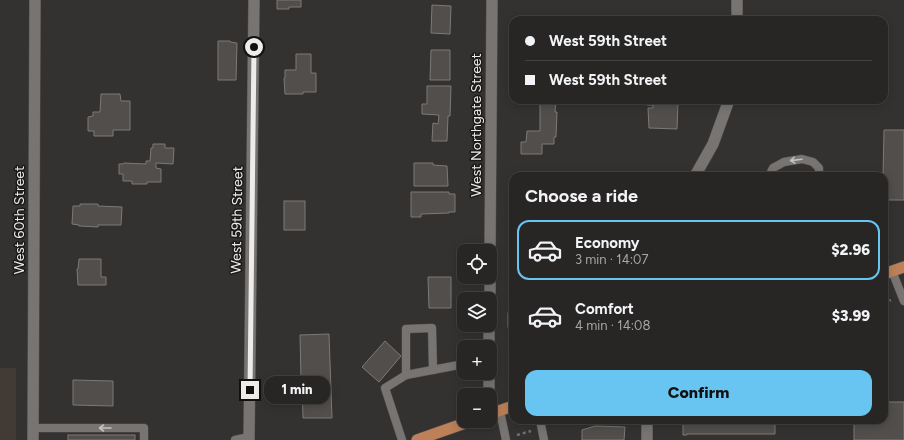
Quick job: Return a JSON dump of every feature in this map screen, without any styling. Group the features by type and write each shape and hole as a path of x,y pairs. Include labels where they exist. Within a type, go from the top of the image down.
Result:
{"main road":[{"path":"888,272 904,266"},
{"path":"497,411 509,407"},
{"path":"417,440 457,426"}],"street":[{"name":"West 60th Street","path":"33,440 35,0"},
{"name":"West 59th Street","path":"249,439 254,0"},
{"name":"West Northgate Street","path":"490,244 492,0"},
{"path":"737,0 737,16"},
{"path":"697,172 713,144 728,104"},
{"path":"647,424 647,440"}],"lane":[{"path":"771,172 773,168 784,162 802,159 813,162 819,168 819,172"},
{"path":"888,272 904,301"},
{"path":"406,374 406,329 432,328 433,370"},
{"path":"402,440 385,388 406,374 457,365"},
{"path":"497,417 506,440"},
{"path":"541,424 544,440"},
{"path":"33,428 144,428 144,440"},
{"path":"235,440 249,439"}],"shaded area":[{"path":"0,368 16,368 16,440 0,440"}],"building":[{"path":"277,0 301,0 301,7 277,9"},
{"path":"432,5 451,6 450,34 431,33"},
{"path":"218,41 230,41 237,43 236,80 218,80"},
{"path":"431,50 450,50 450,80 430,80"},
{"path":"296,54 311,54 311,73 316,73 316,92 285,94 285,70 296,70"},
{"path":"427,86 451,86 447,141 432,141 433,123 438,124 439,115 422,114 422,104 427,104"},
{"path":"101,94 120,94 121,101 130,101 130,130 113,130 113,136 94,136 94,131 88,131 88,117 93,116 93,112 100,112"},
{"path":"540,104 556,104 555,112 557,112 556,137 554,137 554,144 542,144 542,154 521,154 521,142 526,142 527,131 540,131"},
{"path":"678,104 677,129 649,128 648,108 653,108 653,105 647,105"},
{"path":"884,130 904,130 904,200 888,200 888,172 883,172"},
{"path":"153,144 165,144 165,148 174,148 173,164 156,163 156,168 161,169 161,182 132,184 132,181 123,181 123,174 119,174 119,164 146,164 146,161 150,161 151,148 153,148"},
{"path":"414,163 433,163 433,165 447,166 448,186 414,186"},
{"path":"411,192 449,192 449,194 455,194 455,212 421,214 421,217 411,217"},
{"path":"284,201 305,201 305,230 284,230"},
{"path":"80,204 98,204 98,206 122,207 121,225 98,225 98,227 72,224 73,206 80,206"},
{"path":"79,259 101,259 101,277 106,277 106,285 78,285 77,269"},
{"path":"428,277 451,277 451,308 429,308"},
{"path":"508,313 509,313 509,327"},
{"path":"329,334 332,418 303,418 302,384 309,384 309,378 301,379 300,335"},
{"path":"385,341 401,356 379,382 362,367"},
{"path":"73,380 113,381 113,406 73,405"},
{"path":"888,402 904,402 904,440 854,440 854,424 888,424"},
{"path":"683,424 775,424 775,434 683,435"},
{"path":"595,426 625,427 624,440 582,440 582,430"},
{"path":"68,435 135,435 135,440 68,440"}],"route":[{"path":"250,390 254,47"}]}
